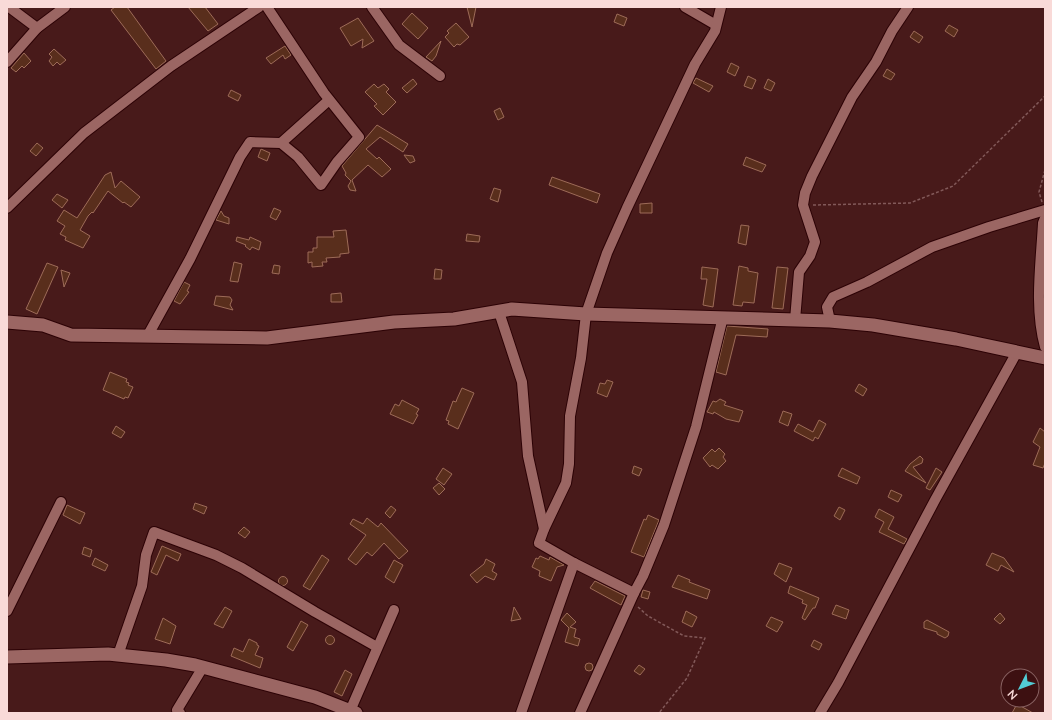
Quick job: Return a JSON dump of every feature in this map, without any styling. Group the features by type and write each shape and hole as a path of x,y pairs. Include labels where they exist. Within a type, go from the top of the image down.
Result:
{"street":[{"path":"9,7 37,28"},
{"path":"7,62 37,28 65,7"},
{"path":"7,208 84,133 171,66 260,7"},
{"path":"148,335 190,258 240,157 250,142 281,143 298,157 322,185 337,162 359,137 329,100 267,7"},
{"path":"372,7 399,45 440,76"},
{"path":"685,7 716,25"},
{"path":"632,597 539,543 566,483 569,464 570,416 581,358 586,314 607,252 642,174 659,144 695,64 715,31 721,7"},
{"path":"795,320 799,272 810,256 815,242 803,205 805,193 852,97 876,62 892,31 908,7"},
{"path":"281,143 329,100"},
{"path":"830,321 827,307 833,297 867,282 932,247 1044,208"},
{"path":"1045,218 1043,223 1039,312 1040,327 1045,346"},
{"path":"7,322 43,325 71,334 266,338 332,328 394,322 454,319 512,310 586,314 723,317 830,321 873,325 956,339 1045,358"},
{"path":"499,312 522,382 528,456 544,529"},
{"path":"580,713 632,597 643,576 664,525 694,434 713,364 723,317"},
{"path":"820,713 838,683 935,500 1017,352"},
{"path":"7,611 61,502"},
{"path":"118,655 142,586 146,556 154,532 216,555 242,568 314,612 378,647"},
{"path":"521,713 574,563"},
{"path":"7,657 118,655 166,660 203,667 315,698 353,712 394,610"},
{"path":"177,712 203,667"}],"path":[{"path":"803,205 910,203 953,186 1045,96"},
{"path":"1044,208 1039,192 1045,170"},
{"path":"632,597 648,616 684,636 705,638 687,678 659,713"}],"building":[{"path":"115,7 127,7 166,61 156,69 111,10"},
{"path":"188,7 205,7 218,24 208,31"},
{"path":"467,7 476,7 472,27"},
{"path":"412,13 428,28 418,39 402,24"},
{"path":"617,14 627,18 624,26 614,22"},
{"path":"358,18 374,41 362,48 363,39 351,46 340,28"},
{"path":"456,23 469,37 460,45 457,44 454,47 445,37 449,33 447,31"},
{"path":"949,25 958,30 954,37 945,31"},
{"path":"914,31 923,37 919,43 910,37"},
{"path":"441,41 436,56 432,61 426,57"},
{"path":"285,46 291,55 285,59 283,55 271,64 266,58"},
{"path":"54,49 66,60 60,65 57,62 53,66 49,61 52,57 49,54"},
{"path":"24,53 31,61 24,68 22,66 16,72 11,68"},
{"path":"731,63 739,67 735,76 727,72"},
{"path":"887,69 895,74 891,80 883,76"},
{"path":"748,76 756,80 752,89 744,86"},
{"path":"696,78 713,86 709,92 693,83"},
{"path":"413,79 417,84 407,93 402,88"},
{"path":"768,79 775,83 771,91 764,88"},
{"path":"374,84 378,88 384,84 389,89 386,92 396,102 383,115 374,106 377,104 365,92"},
{"path":"231,90 241,95 238,101 228,96"},
{"path":"500,108 504,117 498,120 494,111"},
{"path":"377,125 408,144 403,152 380,137 366,149 377,159 379,157 391,169 382,177 368,165 352,180 356,191 350,190 348,186 351,181 345,175 346,173 342,166"},
{"path":"37,143 43,148 36,156 30,151"},
{"path":"261,149 270,153 267,161 258,157"},
{"path":"404,155 413,156 415,161 410,163"},
{"path":"746,157 766,165 762,172 743,165"},
{"path":"111,172 115,188 121,181 140,197 131,207 124,202 123,203 108,191 93,213 92,212 88,216 80,230 90,236 83,248 65,240 66,237 60,234 65,226 57,221 64,210 77,218 105,175"},
{"path":"552,177 600,194 597,203 549,185"},
{"path":"494,188 501,190 498,202 490,199"},
{"path":"57,194 68,200 62,208 52,200"},
{"path":"652,203 652,213 640,213 640,204"},
{"path":"274,208 281,211 276,220 270,217"},
{"path":"221,211 224,216 229,218 229,224 216,220"},
{"path":"741,225 749,226 746,245 738,243"},
{"path":"346,230 349,253 340,254 340,257 326,258 327,262 322,262 323,266 312,267 312,262 308,263 308,252 313,252 313,248 317,248 317,237 334,237 333,231"},
{"path":"467,234 480,236 479,242 466,241"},
{"path":"237,237 249,240 250,237 261,242 259,250 252,247 250,250 245,246 246,245 236,241"},
{"path":"234,262 242,264 238,282 230,281"},
{"path":"47,263 58,267 37,314 26,309"},
{"path":"274,265 280,266 279,274 272,273"},
{"path":"739,266 748,268 748,271 758,273 754,303 743,302 742,306 733,305"},
{"path":"702,267 718,269 713,307 703,305 707,279 701,279"},
{"path":"777,267 788,268 783,309 772,308"},
{"path":"435,269 442,270 441,279 434,279"},
{"path":"61,270 70,273 64,287"},
{"path":"184,282 190,285 187,291 189,292 180,304 174,301"},
{"path":"341,293 342,302 331,302 331,294"},
{"path":"216,296 230,297 232,300 230,305 233,310 214,305"},
{"path":"727,326 768,329 767,337 736,335 726,375 716,372"},
{"path":"110,372 127,379 126,382 129,383 128,385 133,387 128,398 125,397 124,399 103,390"},
{"path":"607,380 613,382 607,397 597,393 600,383 605,384"},
{"path":"859,384 867,389 863,396 855,391"},
{"path":"462,388 474,393 458,429 448,424 449,421 446,420 453,401 456,402"},
{"path":"720,399 726,402 724,405 743,411 739,422 726,419 714,412 713,414 707,412 713,401 716,402"},
{"path":"402,400 419,409 416,414 418,415 413,424 390,414 395,404 399,406"},
{"path":"783,411 792,414 788,426 779,422"},
{"path":"819,420 826,424 818,439 815,437 813,441 794,431 798,424 813,432"},
{"path":"116,426 125,432 121,438 112,433"},
{"path":"1040,428 1045,432 1045,463 1043,468 1033,465 1040,447 1033,442"},
{"path":"719,448 725,454 723,457 726,461 718,469 712,465 710,467 703,458 712,449 715,452"},
{"path":"920,456 923,459 922,463 913,467 926,483 905,471 910,464"},
{"path":"634,466 642,469 639,476 632,473"},
{"path":"443,468 452,474 444,485 436,479"},
{"path":"842,468 860,477 857,484 838,476"},
{"path":"936,468 942,472 930,490 926,488"},
{"path":"439,483 445,489 439,495 433,488"},
{"path":"891,490 902,495 898,502 888,497"},
{"path":"195,503 207,507 204,514 193,509"},
{"path":"67,505 85,513 80,524 63,515"},
{"path":"391,506 396,510 390,518 385,513"},
{"path":"839,507 845,510 840,520 834,516"},
{"path":"879,509 894,517 888,529 907,539 904,544 879,532 884,522 875,517"},
{"path":"648,515 659,520 644,557 631,552 644,519 646,520"},
{"path":"367,518 378,527 381,523 408,551 399,559 384,543 372,556 367,552 356,565 348,559 366,535 350,524 353,519 363,524"},
{"path":"244,527 250,532 245,538 238,533"},
{"path":"162,546 181,554 178,561 166,555 157,575 151,572"},
{"path":"84,547 92,550 90,557 82,554"},
{"path":"992,553 1004,558 1014,572 1001,565 998,571 986,565"},
{"path":"322,555 329,560 310,590 303,586"},
{"path":"540,556 549,560 550,557 564,565 557,567 551,581 539,576 540,571 532,567 536,558 538,559"},
{"path":"95,558 108,565 105,571 92,565"},
{"path":"486,559 495,564 492,571 497,574 494,580 485,576 477,583 470,575 484,564"},
{"path":"394,560 403,565 394,583 385,577"},
{"path":"779,563 792,568 786,582 774,574"},
{"path":"678,575 690,580 689,582 710,590 707,599 672,587"},
{"path":"283,576 288,581 283,586 278,581"},
{"path":"595,581 625,596 621,605 590,588"},
{"path":"790,586 819,598 815,608 813,608 805,620 802,618 807,605 802,603 803,600 788,593"},
{"path":"643,590 650,592 648,599 641,597"},
{"path":"836,605 849,610 846,619 832,614"},
{"path":"225,607 232,611 223,628 214,624"},
{"path":"514,607 521,619 511,621"},
{"path":"686,611 697,617 692,627 682,622"},
{"path":"567,613 576,622 570,627 576,629 574,637 580,639 578,646 565,642 569,628 561,620"},
{"path":"1000,613 1005,619 1000,624 994,619"},
{"path":"771,617 783,622 777,632 766,626"},
{"path":"163,618 176,626 170,644 155,639"},
{"path":"927,620 949,632 948,636 945,638 937,634 937,632 924,628 924,622"},
{"path":"301,621 308,625 293,651 287,647"},
{"path":"328,636 332,636 334,640 332,644 328,644 326,642 326,638"},
{"path":"249,639 257,643 259,646 255,655 263,658 260,668 231,656 234,648 243,652"},
{"path":"814,640 822,644 819,650 811,646"},
{"path":"587,663 591,663 593,667 591,671 587,671 585,669 585,665"},
{"path":"639,665 645,669 640,675 634,671"},
{"path":"345,670 352,674 342,696 334,692"},
{"path":"1015,708 1024,708 1033,713 1012,713"}]}
